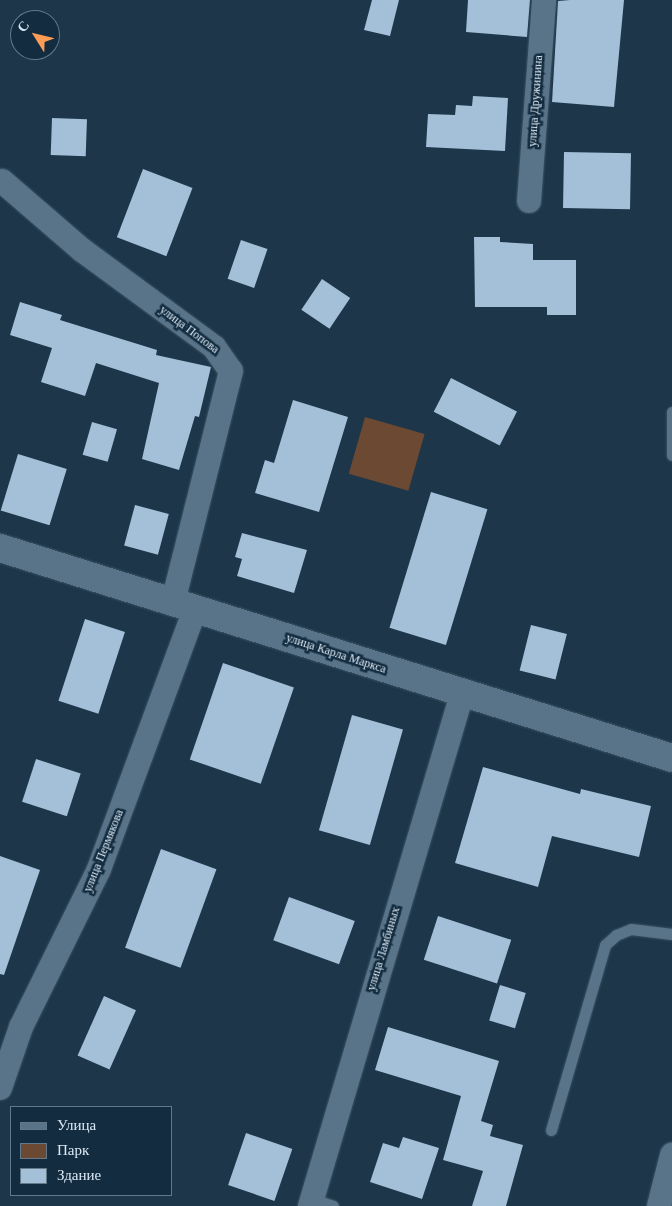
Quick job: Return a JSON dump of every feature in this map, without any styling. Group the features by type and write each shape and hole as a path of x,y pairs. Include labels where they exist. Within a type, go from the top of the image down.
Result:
{"street":[{"name":"улица Дружинина","path":"529,201 544,0"},
{"name":"улица Попова","path":"2,181 82,250 214,347 231,371 184,606"},
{"name":"улица Карла Маркса","path":"0,548 462,694 672,758"},
{"name":"улица Пермякова","path":"0,1088 21,1027 99,869 184,606"},
{"name":"улица Ламбиных","path":"318,1204 462,694"},
{"path":"659,1206 672,1155"}],"lane":[{"path":"672,412 672,455"},
{"path":"551,1130 605,945 616,934 631,929 672,934"}],"green space":[{"path":"365,417 425,434 408,491 349,474"}],"building":[{"path":"372,0 399,0 390,36 364,30"},
{"path":"468,0 530,0 527,37 466,32"},
{"path":"624,0 614,107 552,102 558,1"},
{"path":"473,96 508,98 505,151 426,147 428,114 455,115 456,105 472,106"},
{"path":"52,118 87,119 86,156 51,155"},
{"path":"564,152 631,153 630,209 563,208"},
{"path":"143,169 192,188 166,256 117,237"},
{"path":"474,237 500,237 500,242 533,244 533,260 576,260 576,315 547,315 547,307 475,307"},
{"path":"241,240 267,249 254,288 228,279"},
{"path":"322,279 350,298 329,329 301,310"},
{"path":"20,302 62,315 60,320 157,350 156,355 211,367 199,417 195,416 179,470 142,459 159,383 96,363 85,396 41,382 52,348 10,335"},
{"path":"451,378 517,412 500,445 434,412"},
{"path":"293,400 348,417 319,512 255,493 265,460 274,463"},
{"path":"92,422 117,429 108,462 83,455"},
{"path":"18,454 67,469 50,525 1,510"},
{"path":"431,492 487,509 446,645 389,628"},
{"path":"135,505 169,514 158,555 124,546"},
{"path":"242,533 307,550 294,593 237,576 242,559 235,557"},
{"path":"85,619 125,632 98,714 58,701"},
{"path":"531,625 567,634 556,680 520,671"},
{"path":"223,663 294,687 261,784 190,759"},
{"path":"352,715 403,730 370,845 319,830"},
{"path":"36,759 81,774 67,816 22,802"},
{"path":"483,767 580,794 581,789 651,806 639,857 552,836 538,887 455,863"},
{"path":"161,849 216,869 181,968 125,948"},
{"path":"0,856 40,870 4,975 0,974"},
{"path":"289,897 355,921 339,964 273,940"},
{"path":"438,916 511,940 497,984 424,960"},
{"path":"500,985 526,993 515,1028 489,1020"},
{"path":"104,996 136,1010 110,1070 78,1055"},
{"path":"388,1027 499,1061 481,1121 493,1125 490,1136 523,1145 506,1206 472,1206 483,1171 443,1160 461,1096 375,1070"},
{"path":"246,1133 292,1149 274,1201 228,1185"},
{"path":"403,1137 439,1148 422,1199 370,1182 383,1143 399,1148"}]}
